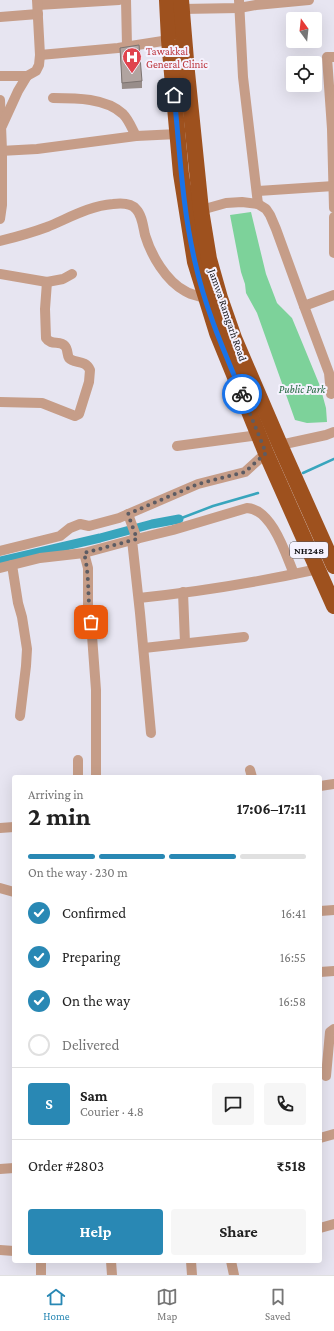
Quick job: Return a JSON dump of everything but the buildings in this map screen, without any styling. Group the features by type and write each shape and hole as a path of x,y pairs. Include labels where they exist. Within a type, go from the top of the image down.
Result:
{"highway":[{"name":"Jamwa Ramgarh Road","path":"167,0 175,47 197,217 195,262 205,298 217,333 259,435 290,466 334,563"},
{"name":"Jamwa Ramgarh Road","path":"181,5 175,47 180,174 197,217 220,298 273,449 274,471 334,606"}],"street":[{"path":"0,17 38,6 119,0"},
{"path":"126,0 127,46"},
{"path":"181,5 256,5 309,0"},
{"path":"239,4 243,77 258,191 258,204"},
{"path":"2,128 18,91 28,76 36,71 39,65 38,6"},
{"path":"40,55 127,46 175,47"},
{"path":"334,57 327,57 334,165 334,208"},
{"path":"0,76 28,76"},
{"path":"54,98 97,102 115,109 124,115 136,136"},
{"path":"0,100 2,128 2,205 0,219"},
{"path":"1,151 37,149 136,136 178,134"},
{"path":"258,191 334,186"},
{"path":"197,217 226,203 242,202 258,204 266,209 270,215 329,373 331,394"},
{"path":"0,241 25,235 73,214 95,207 114,204 128,204 135,207 139,212 153,254 172,282 185,292 205,298"},
{"path":"334,217 334,253"},
{"path":"0,274 47,282 63,280 72,274"},
{"path":"0,402 42,403 75,416 79,414 89,382 90,370 85,363 71,360 65,346 50,343 46,338 45,309 47,282"},
{"path":"304,306 334,295"},
{"path":"0,551 60,536 70,528 80,524 89,526 129,518 198,484 245,472 273,449 334,432"},
{"path":"177,446 259,435"},
{"path":"0,568 40,558 84,553 135,538 173,530 237,510 253,508 264,516 274,529 294,574"},
{"path":"129,518 135,538 138,598 151,733"},
{"path":"84,553 88,568 88,606 92,629 96,690 96,775"},
{"path":"12,565 27,648 20,716"},
{"path":"138,598 183,592 318,569"},
{"path":"183,592 185,643"},
{"path":"144,648 244,637"},
{"path":"78,760 78,775"},
{"path":"322,786 334,784"},
{"path":"0,828 12,827"},
{"path":"0,888 12,891"},
{"path":"322,911 334,910"},
{"path":"322,972 334,971"},
{"path":"327,1075 330,1032 334,1028"},
{"path":"322,1137 334,1134"},
{"path":"0,1169 12,1168"},
{"path":"322,1227 334,1224"},
{"path":"0,1250 12,1250"},
{"path":"41,1263 41,1275"},
{"path":"111,1263 112,1275"},
{"path":"191,1263 192,1275"},
{"path":"231,1263 234,1275"}],"green space":[{"name":"Public Park","path":"251,212 266,274 277,303 292,318 304,347 320,386 326,408 327,422 307,423 295,420 257,313 246,293 230,215"}],"waterway":[{"path":"303,473 334,459"},
{"path":"179,519 213,506 258,493"},
{"path":"0,561 100,538 152,524 179,519"}],"way so far":[{"path":"91,622 88,606 88,568 84,553 137,539 128,514 198,484 245,472 266,453 242,394"}],"place":[{"name":"Tawakkal General Clinic","path":"132,74"}],"route":[{"path":"174,95 180,174 195,262 217,333 242,394"}]}
